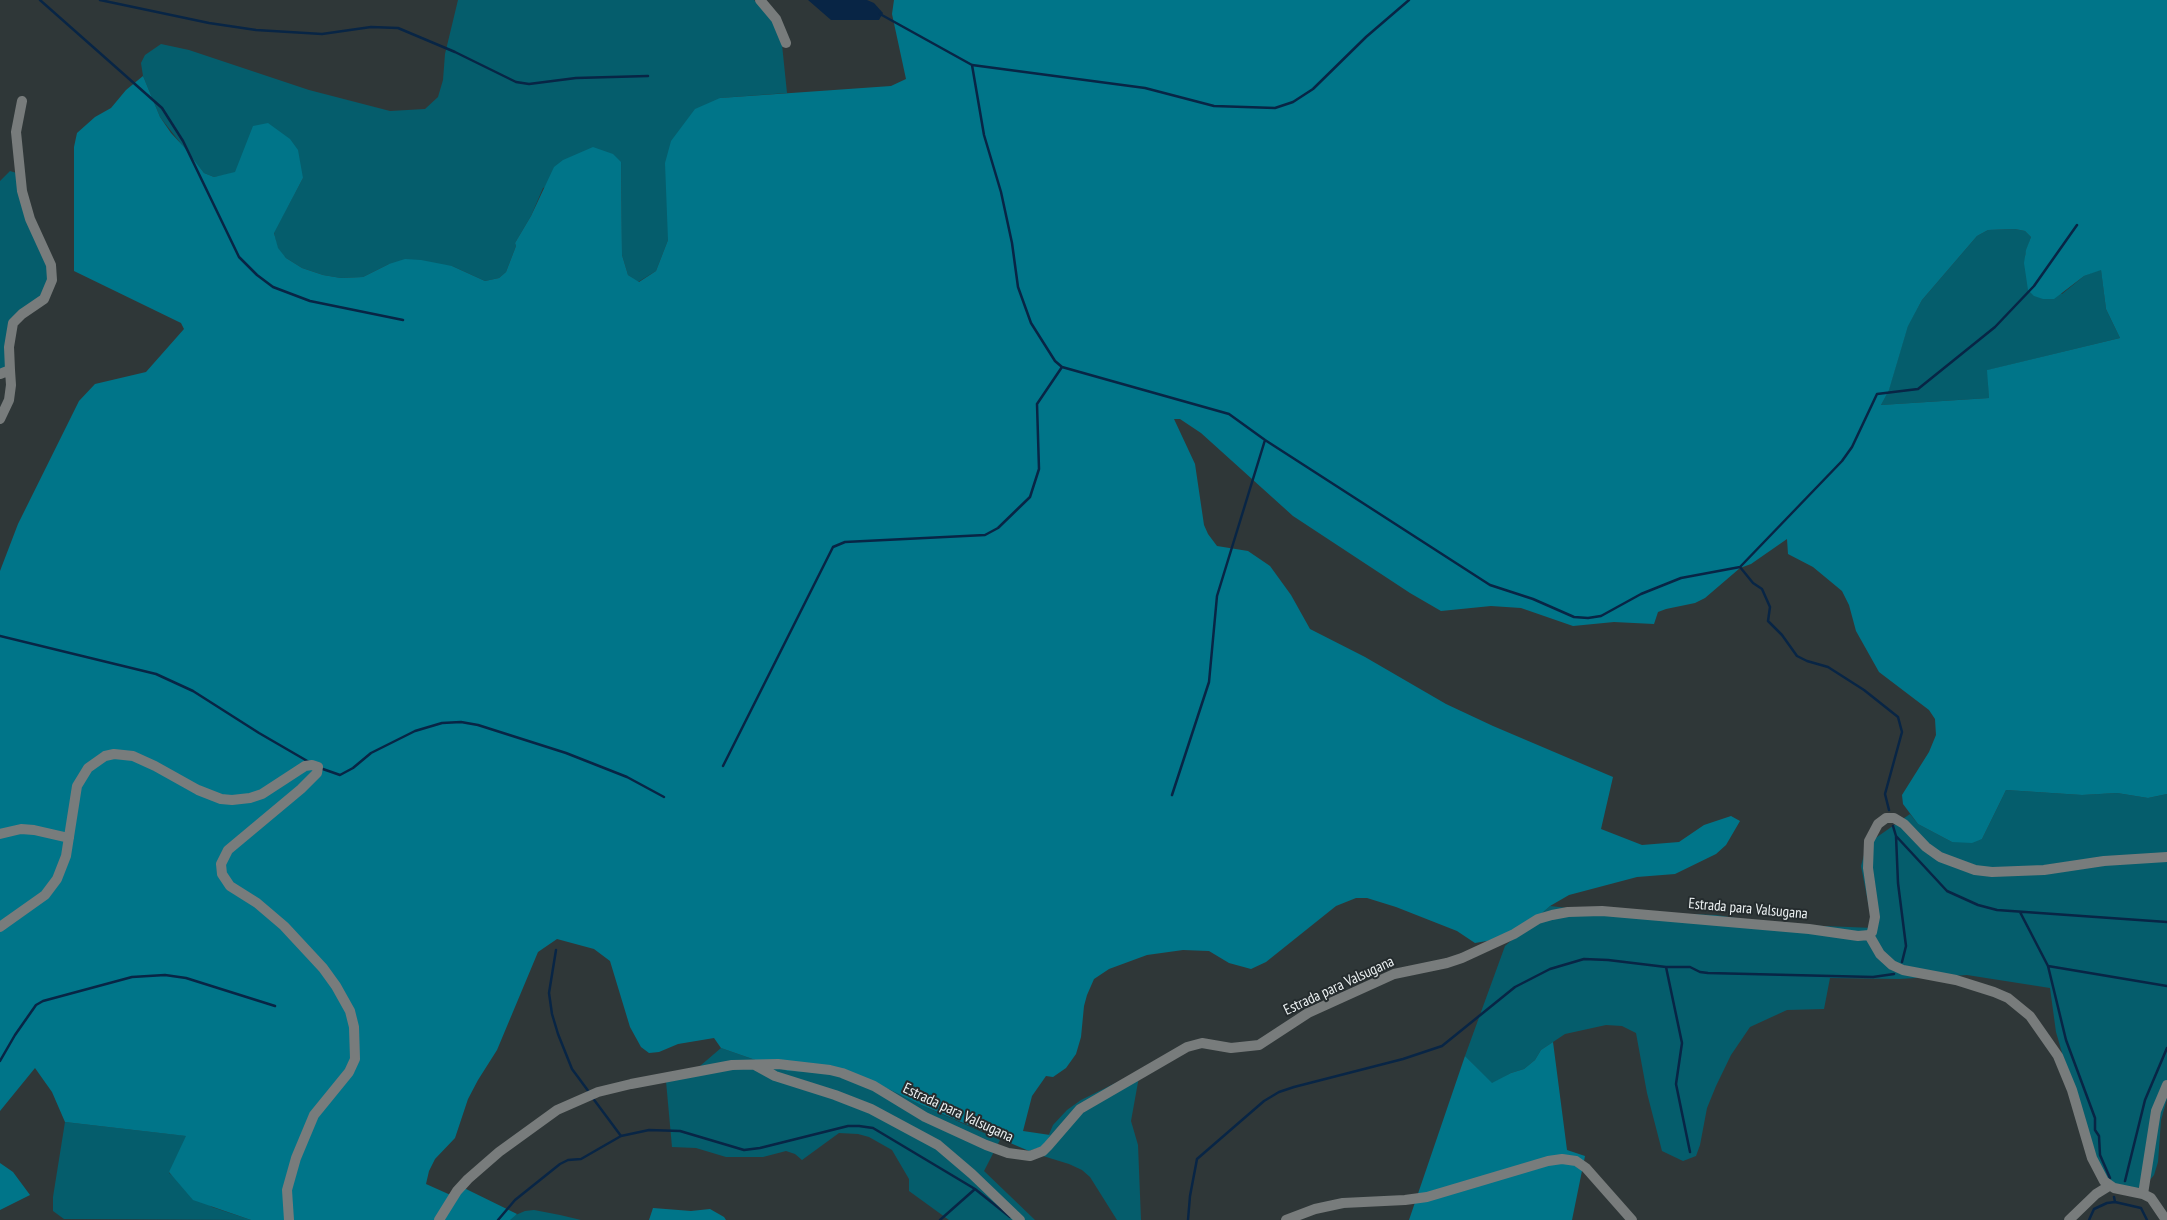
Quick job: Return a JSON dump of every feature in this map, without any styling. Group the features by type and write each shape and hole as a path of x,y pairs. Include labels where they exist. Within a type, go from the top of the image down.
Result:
{"street":[{"path":"760,0 776,19 786,43"},
{"path":"0,419 9,400 11,385 9,347 13,324 22,314 44,299 50,286 52,272 30,219 22,191 16,132 22,101"},
{"path":"0,374 10,370"},
{"path":"0,927 45,895 57,880 66,856 80,777 88,768 105,756 114,754 133,756 204,793 221,799 232,800 250,798 262,794 305,766 312,765 318,768 317,773 301,790 228,850 221,864 222,874 230,886 257,903 284,926 323,968 350,1011 354,1027 355,1059 349,1072 314,1115 296,1158 287,1190 289,1220"},
{"path":"2166,1220 2154,1201 2143,1194 2118,1190 2109,1186 2101,1176 2092,1158 2072,1090 2058,1056 2030,1016 2008,998 1994,992 1956,980 1903,970 1892,965 1880,954 1869,935 1872,932 1875,917 1868,868 1869,841 1878,824 1886,818 1894,818 1904,824 1926,847 1940,856 1975,870 2002,872 2044,870 2104,861 2167,857"},
{"path":"0,834 21,829 69,838"},
{"name":"Estrada para Valsugana","path":"439,1220 449,1202 468,1179 499,1152 557,1110 598,1092 631,1084 718,1067 752,1064 806,1067 842,1073 874,1086 887,1096 925,1117 986,1145 1008,1153 1030,1156 1043,1151 1080,1109 1187,1047 1202,1043 1231,1048 1259,1045 1308,1013 1394,974 1462,958 1514,934 1538,919 1552,915 1568,912 1602,911 1786,927 1858,936 1869,935"},
{"path":"752,1064 775,1076 871,1109 938,1145 972,1174 1020,1220"},
{"path":"2143,1194 2156,1111 2167,1085"},
{"path":"1286,1220 1315,1208 1343,1203 1427,1197 1548,1161 1562,1159 1576,1161 1586,1168 1632,1220"},
{"path":"2069,1220 2096,1194 2109,1186"}],"shaded area":[{"path":"458,0 754,0 770,15 781,35 787,93 720,98 668,210 668,240 656,271 638,282 628,275 622,255 621,162 543,188 531,216 515,243 516,246 506,272 499,278 485,281 452,266 389,264 363,277 341,278 323,275 302,268 286,258 277,248 274,232 303,178 235,173 214,177 204,173 160,117 143,76 141,63 145,55 161,44 189,50 309,90 390,111 425,109 438,97 443,80 445,54"},
{"path":"808,0 867,0 874,3 883,13 879,20 831,20"},
{"path":"894,0 2167,0 2167,794 2148,798 2117,793 2082,795 2006,790 1982,839 1972,843 1952,842 1918,824 1903,804 1902,795 1929,752 1936,735 1935,719 1929,710 1879,672 1856,631 1849,605 1842,591 1813,567 1788,554 1787,539 1751,564 1740,568 1705,598 1695,603 1658,612 1654,624 1614,622 1573,626 1521,608 1491,606 1441,611 1410,593 1293,516 1201,433 1180,419 1174,419 1195,464 1204,525 1208,534 1217,546 1248,551 1270,566 1291,595 1310,629 1365,657 1446,704 1613,777 1601,829 1642,845 1679,842 1704,825 1731,816 1740,821 1726,845 1716,854 1675,874 1637,877 1569,895 1550,906 1516,936 1475,943 1457,931 1396,907 1367,898 1356,898 1336,906 1266,962 1251,969 1229,963 1209,951 1183,950 1147,955 1109,969 1094,979 1087,995 1081,1037 1076,1054 1066,1068 1053,1077 1046,1076 1032,1096 1023,1131 1050,1135 1044,1146 1029,1151 919,1104 872,1081 845,1075 787,1071 721,1048 714,1038 678,1044 659,1052 649,1053 641,1047 630,1027 610,961 594,949 557,939 538,952 497,1050 468,1099 455,1138 435,1159 429,1171 426,1184 455,1197 464,1188 517,1214 510,1220 251,1220 193,1200 169,1172 186,1136 65,1122 52,1092 35,1068 0,1111 0,571 18,524 79,401 95,384 146,372 184,329 181,323 74,271 74,147 77,133 95,117 111,108 126,90 143,76 160,117 171,133 204,173 214,177 235,172 253,126 268,123 290,139 298,150 303,178 274,233 278,248 286,258 302,268 323,275 341,278 363,277 389,264 405,259 452,266 485,281 499,278 506,272 516,246 515,243 531,216 554,167 563,160 593,147 613,154 621,162 622,255 628,275 639,282 656,271 668,240 665,163 671,141 695,109 720,98 891,86 906,79 892,14","holes":["2015,229 2025,231 2031,237 2024,263 2028,290 2034,296 2043,299 2054,299 2084,276 2101,270 2106,309 2120,338 1987,370 1989,398 1881,405 1889,390 1908,326 1922,300 1977,236 1988,230"]},
{"path":"10,171 23,175 33,226 56,273 37,304 16,316 8,369 0,372 0,181"},
{"path":"2015,229 2025,231 2031,237 2025,255 2026,269 2062,294 2084,276 2101,269 2106,309 2120,338 1988,370 1989,398 1881,405 1889,389 1908,325 1922,300 1977,236 1988,230"},
{"path":"2006,790 2082,795 2117,793 2148,798 2167,794 2167,1099 2161,1120 2158,1162 2154,1175 2144,1187 2129,1189 2105,1186 2084,1129 2056,1032 2050,988 1967,975 1899,979 1830,978 1824,1009 1787,1010 1750,1027 1731,1055 1716,1086 1707,1108 1696,1156 1683,1161 1662,1151 1647,1093 1636,1033 1622,1026 1606,1025 1565,1034 1541,1050 1535,1060 1524,1069 1511,1073 1492,1084 1465,1056 1505,946 1550,906 1593,911 1716,915 1774,924 1873,928 1861,866 1867,844 1910,814 1918,824 1952,842 1982,839"},
{"path":"1553,1042 1567,1150 1585,1156 1572,1220 1409,1220 1465,1056 1492,1083 1511,1073 1524,1069 1535,1060 1541,1050"},
{"path":"721,1048 787,1071 845,1075 872,1081 1000,1140 984,1171 1035,1220 949,1220 909,1191 909,1179 892,1150 869,1137 858,1134 839,1133 802,1160 795,1154 786,1151 763,1157 726,1157 696,1148 672,1147 666,1081 693,1072"},
{"path":"1140,1071 1131,1121 1138,1145 1141,1220 1117,1220 1090,1177 1082,1170 1069,1164 1043,1156 1044,1146 1053,1125 1067,1110 1081,1100"},
{"path":"65,1122 187,1136 169,1173 212,1207 251,1220 64,1219 53,1211 53,1197"},
{"path":"0,1163 13,1172 30,1195 0,1210"},
{"path":"653,1208 691,1211 710,1209 726,1220 649,1220"},
{"path":"534,1210 581,1220 510,1220 511,1217 525,1211"}],"waterway":[{"path":"40,0 162,108 183,141 239,257 257,275 273,287 310,301 403,320"},
{"path":"100,0 209,23 256,30 322,34 371,27 398,28 455,52 516,82 529,84 576,78 648,76"},
{"path":"880,14 972,65 1145,88 1214,106 1275,108 1293,102 1313,89 1366,37 1409,0"},
{"path":"972,65 984,135 1001,192 1012,243 1018,287 1031,323 1055,361 1062,367 1229,414 1265,440 1490,585 1533,599 1574,617 1588,618 1601,616 1641,594 1681,578 1740,567 1842,461 1852,447 1877,394 1918,389 1995,327 2034,286 2077,225"},
{"path":"723,766 833,547 845,542 985,535 998,528 1030,497 1039,469 1037,404 1062,367"},
{"path":"1172,795 1209,682 1217,596 1265,440"},
{"path":"1740,567 1753,583 1762,589 1770,607 1768,621 1782,635 1797,656 1828,667 1864,690 1898,717 1902,732 1885,794 1889,810"},
{"path":"0,636 156,674 193,691 309,762"},
{"path":"320,768 340,775 353,768 371,753 415,731 442,723 461,722 478,725 566,753 627,777 664,797"},
{"path":"1893,826 1896,836 1898,883 1906,946 1902,962"},
{"path":"1896,836 1947,891 1978,905 1997,910 2167,922"},
{"path":"2020,912 2048,966 2066,1040 2095,1118 2095,1130 2099,1136 2100,1155 2110,1178"},
{"path":"556,950 549,993 552,1014 572,1069 589,1092"},
{"path":"1188,1220 1190,1196 1197,1159 1264,1101 1279,1092 1294,1087 1403,1059 1442,1046 1515,987 1550,969 1584,959 1666,967 1690,967 1700,972 1708,973 1873,977 1894,974"},
{"path":"2048,966 2167,986"},
{"path":"1666,967 1682,1043 1676,1084 1690,1152"},
{"path":"0,1061 36,1005 43,1001 132,977 165,975 186,978 275,1006"},
{"path":"2125,1181 2145,1100 2167,1048"},
{"path":"592,1097 621,1136"},
{"path":"498,1220 515,1200 560,1164 568,1160 581,1159 621,1136 649,1130 680,1131 744,1150 760,1148 848,1126 873,1128 975,1189 1010,1217"},
{"path":"940,1220 975,1189"},
{"path":"2114,1197 2115,1202"},
{"path":"2089,1220 2094,1209 2107,1203 2115,1202 2141,1208 2147,1220"}]}
